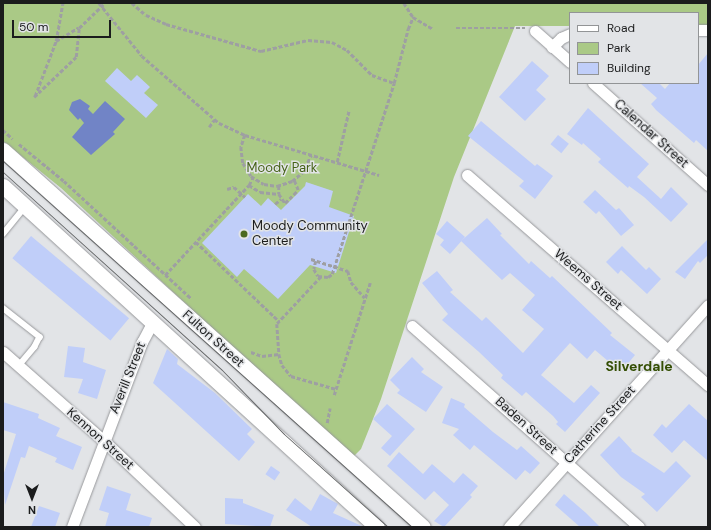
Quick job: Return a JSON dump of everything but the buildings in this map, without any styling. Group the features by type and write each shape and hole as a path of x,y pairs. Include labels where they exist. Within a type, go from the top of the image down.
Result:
{"main road":[{"name":"Fulton Street","path":"3,150 423,527"},
{"name":"Fulton Street","path":"3,186 153,321 377,527"}],"street":[{"path":"535,31 569,61"},
{"path":"552,47 561,38 569,34"},
{"name":"Calendar Street","path":"594,84 708,185"},
{"name":"Weems Street","path":"467,175 708,385"},
{"name":"Catherine Street","path":"509,527 708,305"},
{"name":"Averill Street","path":"72,527 142,342 153,321"},
{"name":"Baden Street","path":"412,326 639,527"},
{"name":"Kennon Street","path":"3,352 104,441 195,527"}],"lane":[{"path":"3,234 26,206"},
{"path":"3,308 40,337 35,347 18,366"}],"path":[{"path":"63,3 56,41 34,98 76,57 79,28"},
{"path":"56,41 79,28 100,4 106,3"},
{"path":"132,3 146,15 166,24 261,50 308,40 332,42 347,50 372,75 394,83"},
{"path":"404,3 413,17 433,30"},
{"path":"100,4 142,56 214,120 245,135 379,174"},
{"path":"336,389 291,376 285,370 278,354 277,324 321,277 330,276 335,266 394,83 408,29 413,17"},
{"path":"456,28 522,26 535,31"},
{"path":"337,162 349,110"},
{"path":"209,127 214,120"},
{"path":"3,130 64,181 194,301"},
{"path":"245,135 241,147 242,161 253,177 264,184 279,186 294,180 305,169 311,155"},
{"path":"162,279 249,186 253,177"},
{"path":"279,186 279,194 285,203 298,190 294,180"},
{"path":"249,186 260,192 279,194"},
{"path":"227,189 231,187 245,197"},
{"path":"275,204 281,199"},
{"path":"196,242 279,321"},
{"path":"311,259 348,271 351,282 365,298"},
{"path":"316,261 314,269 321,277"},
{"path":"334,395 370,283"},
{"path":"246,349 262,356 278,354"}],"green space":[{"name":"Moody Park","path":"3,3 708,3 708,25 699,25 699,12 569,12 569,26 515,26 454,177 381,399 361,449 352,458 61,188 3,141"}],"water":[{"path":"80,99 90,106 88,109 93,114 105,101 125,119 113,132 115,134 91,155 72,137 84,123 80,118 78,120 69,110 72,102"}],"tram line":[{"path":"3,161 412,527"},
{"path":"3,172 222,370 284,434 388,527"}],"place":[{"name":"Moody Community Center","path":"244,234"}],"district":[{"name":"Silverdale","path":"639,366"}]}
